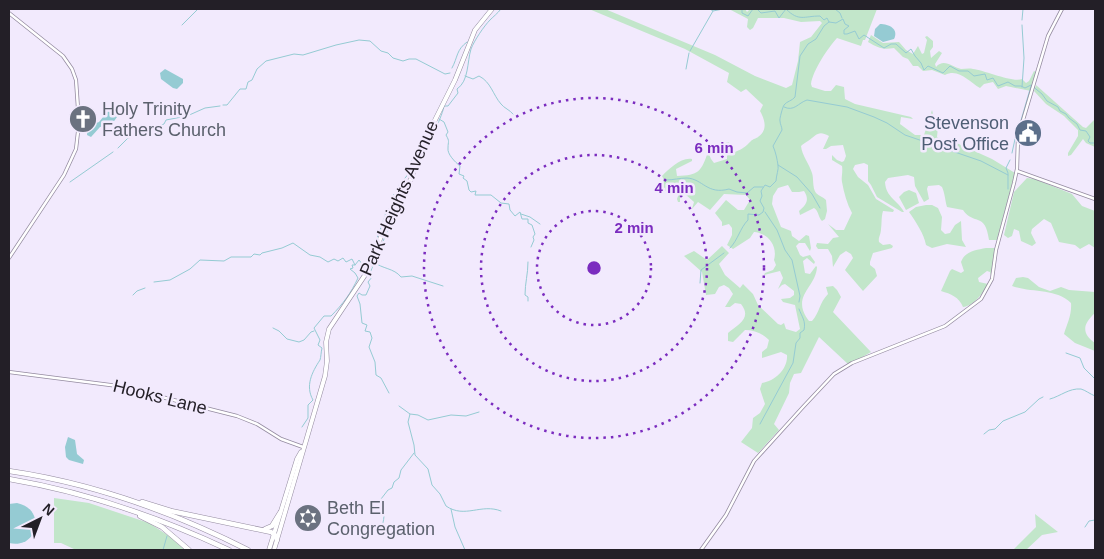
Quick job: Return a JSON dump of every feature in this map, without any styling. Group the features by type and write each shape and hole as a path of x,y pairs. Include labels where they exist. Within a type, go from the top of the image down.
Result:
{"highway":[{"path":"9,471 57,480 171,511 274,533 277,540"},
{"path":"9,479 62,490 116,505 169,524 229,550"},
{"path":"118,497 198,526 248,550"},
{"path":"116,505 156,523 189,550"},
{"path":"262,530 267,530 272,526 280,513"}],"main road":[{"name":"Park Heights Avenue","path":"274,550 326,370 326,342 329,329 365,275 388,220 411,179 424,142 458,74 476,30 492,9"},
{"name":"Park Heights Avenue","path":"269,550 295,466 303,448"},
{"path":"288,488 295,478 295,466"}],"street":[{"path":"701,550 726,515 754,461 834,374 849,364 944,326 981,299 992,278 996,250 1016,170 1017,142 1048,36 1062,9"},
{"path":"9,13 63,56 70,65 76,80 79,123 77,144 70,164 9,258"},
{"path":"1016,170 1095,199"},
{"name":"Hooks Lane","path":"9,372 114,385 219,412 252,421 281,439 303,448"}],"shaded area":[{"path":"589,9 605,9 715,55 755,76 786,88 792,85 798,61 800,42 811,37 822,23 820,21 801,22 784,18 758,18 750,30 747,27 748,19 729,9 745,9 747,12 750,9 877,9 861,46 837,38 833,42 812,78 812,87 831,91 836,85 844,87 845,99 855,104 911,117 913,119 901,117 900,124 915,135 924,135 932,110 938,127 937,137 944,142 950,140 992,159 1015,173 997,240 989,240 985,225 982,222 967,215 963,210 947,207 942,187 939,185 928,186 929,199 924,202 915,186 914,177 908,175 888,178 885,182 888,192 902,208 904,212 902,212 877,197 868,181 868,165 864,163 855,165 853,169 858,177 868,185 876,199 894,210 893,212 883,211 879,240 883,245 890,244 893,246 892,248 873,253 870,265 875,269 877,276 863,291 845,270 853,258 851,254 846,251 840,255 833,267 832,256 828,249 818,249 816,246 817,243 828,244 833,238 839,237 828,224 836,230 844,230 852,213 843,186 842,166 832,160 832,155 837,160 844,161 846,156 843,145 823,149 829,136 820,133 801,146 812,173 815,191 826,200 827,211 825,219 822,221 814,208 800,215 799,211 806,202 806,194 804,191 792,192 788,185 778,188 773,196 772,204 781,227 791,231 792,236 799,241 806,235 809,236 810,251 805,243 799,243 796,246 800,255 803,257 810,255 815,262 814,264 807,258 803,261 805,273 810,274 817,267 813,281 803,298 804,312 809,321 812,321 828,294 826,287 833,286 841,297 833,312 871,352 849,365 819,337 801,373 794,374 790,383 789,393 774,424 779,430 758,453 741,442 752,428 753,418 760,413 765,404 760,389 762,383 772,380 780,374 787,360 787,355 781,352 762,358 762,352 767,348 769,340 764,335 755,331 745,330 733,342 728,341 728,333 740,324 745,317 744,309 741,304 735,303 730,307 725,307 733,294 724,285 719,287 715,294 706,295 702,272 684,256 694,251 707,260 722,246 729,253 719,264 725,275 740,288 743,284 753,294 758,305 778,324 784,323 786,329 796,332 800,329 795,305 783,302 781,299 790,298 794,295 794,291 785,284 778,289 783,278 780,271 764,275 773,270 776,265 773,245 764,235 754,232 750,238 733,249 727,245 732,235 732,228 729,224 722,226 722,222 715,213 726,200 738,210 744,210 750,200 746,195 724,194 710,210 698,202 692,209 694,202 685,194 680,197 680,202 678,202 679,193 675,186 670,187 666,191 660,191 659,189 664,180 662,176 680,162 692,159 692,161 676,169 677,176 690,175 701,168 708,152 714,163 727,159 727,155 723,151 714,152 713,150 724,143 729,142 731,149 735,152 758,137 764,128 764,121 760,111 763,105 746,89 741,92 727,82 729,73 685,49"},
{"path":"880,24 887,25 894,30 894,39 883,42 874,36 875,29"},
{"path":"871,35 883,43 899,42 906,50 913,54 918,46 922,54 924,53 927,40 925,37 927,36 933,41 933,47 930,51 931,58 939,51 942,53 935,64 936,67 939,64 945,63 961,69 972,69 1005,78 1022,79 1026,83 1034,71 1036,72 1031,91 1006,86 998,89 993,82 984,84 980,88 959,74 950,73 945,75 932,70 923,71 918,66 913,66 908,59 903,57 894,48 881,48 868,42"},
{"path":"165,69 183,79 183,83 177,89 161,79 160,73"},
{"path":"1036,85 1083,127 1086,128 1095,119 1095,147 1086,143 1083,139 1071,155 1068,156 1078,136 1078,130 1064,116 1046,104 1034,91"},
{"path":"108,111 117,117 112,124 100,127 91,137 87,135 88,126 99,122"},
{"path":"1027,178 1035,179 1072,194 1082,206 1095,211 1095,248 1089,244 1080,249 1075,245 1059,242 1051,223 1044,219 1032,229 1031,233 1036,243 1032,246 1021,241 1019,231 1014,229 1012,236 1008,238 1004,235 1014,192"},
{"path":"909,190 916,193 919,203 906,210 899,197"},
{"path":"926,205 938,208 942,217 941,230 945,234 950,233 955,225 961,221 962,240 966,247 947,244 932,248 926,245 922,232 909,212 916,207"},
{"path":"986,248 995,249 991,276 990,272 987,271 978,278 979,282 988,284 974,302 963,307 954,296 941,291 952,269 961,273 964,271 961,262 965,255"},
{"path":"1016,278 1028,278 1039,287 1050,291 1061,287 1069,290 1095,292 1095,313 1085,328 1087,336 1095,343 1095,351 1075,343 1064,334 1070,315 1071,303 1058,295 1012,286"},
{"path":"68,437 75,440 77,454 84,460 83,464 69,460 66,457 65,447"},
{"path":"54,498 89,503 149,523 169,536 185,550 76,550 61,543 54,543"},
{"path":"17,503 26,507 32,513 35,520 35,528 32,535 27,541 19,544 9,543 9,504"},
{"path":"1035,514 1058,532 1042,535 1026,550 1013,550 1036,527"}],"waterway":[{"path":"182,25 198,9"},
{"path":"424,147 436,128 444,106 448,106 458,93 457,89 464,81 474,42 501,9"},
{"path":"710,9 713,11 723,9"},
{"path":"742,9 742,13 748,16 753,9"},
{"path":"757,9 761,13 775,11 779,18 786,9 798,17 820,16 824,20 827,18 829,22 836,23 843,19 845,24 849,26 844,30 844,34 855,31 859,39 864,35 884,48 891,44 896,44 906,53 911,49 924,70 928,66 943,73 950,66 959,71 968,71 974,76 985,74 987,80 993,78 998,86 1008,82 1025,88 1031,85 1047,101 1058,107 1060,111 1077,124 1080,130 1086,131 1090,137 1088,141 1090,143 1095,143"},
{"path":"835,9 842,18"},
{"path":"1022,20 1023,9"},
{"path":"690,51 713,11"},
{"path":"730,248 748,220 748,214 759,215 763,212 764,208 760,201 761,191 765,185 770,187 776,181 778,167 773,146 782,130 780,120 784,106 795,97 800,56 808,44 816,39 824,26 829,22"},
{"path":"1022,25 1024,58 1022,87"},
{"path":"223,105 227,105 240,89 246,89 248,82 252,80 257,69 266,61 294,54 303,55 359,40 370,41 381,51 388,53 393,58 403,61 416,59 445,74 450,73"},
{"path":"452,68 459,51 467,42"},
{"path":"686,69 689,53"},
{"path":"465,76 473,79 479,76 483,79 501,104 513,114"},
{"path":"1017,134 1031,86"},
{"path":"784,107 793,108 807,100 847,107 887,123 905,135 981,161 1008,175"},
{"path":"118,148 128,138 149,133 153,128 164,124 166,120 187,116 205,108 220,106"},
{"path":"439,119 444,122 448,132 446,135 449,153 460,166 459,174 464,176 463,178 467,181 469,190 471,192 476,191 475,195 491,195 501,203 509,204 510,210 515,216 520,212 522,219 528,219 528,223 532,225 535,234 531,247"},
{"path":"1012,153 1015,139"},
{"path":"387,217 385,214 387,210 393,206 393,195 399,193 399,185 411,171 411,162 419,149"},
{"path":"70,182 113,152"},
{"path":"1008,189 1008,173 1006,168 1010,160"},
{"path":"778,165 797,177 812,194 820,208"},
{"path":"666,180 687,178 715,190 729,189 747,193 754,187 763,187"},
{"path":"765,212 777,230 785,250 792,260 800,296 799,302"},
{"path":"521,214 530,217 540,224"},
{"path":"371,255 385,216"},
{"path":"389,393 381,378 376,375 375,362 369,347 372,338 370,332 365,331 367,325 362,323 357,296 359,293 366,295 370,286 368,282 372,277 370,273 391,219"},
{"path":"154,282 170,280 190,269 200,260 224,261 231,257 251,257 254,254 260,255 293,243 310,255 320,257 328,262 334,259 338,261 343,258 346,262 352,259 355,265 359,260 363,265 366,265"},
{"path":"700,283 701,270 724,253"},
{"path":"361,279 368,262"},
{"path":"374,262 401,277 412,276 443,286"},
{"path":"528,262 525,295 528,297 528,301"},
{"path":"302,427 308,418 308,405 313,400 310,384 314,369 320,360 322,348 318,345 320,340 314,328 324,316 331,316 350,293 358,278 350,269 353,268 352,265 355,265"},
{"path":"133,295 145,288"},
{"path":"760,424 793,363 796,343 800,338 800,333 804,330 803,319 799,309"},
{"path":"273,328 287,339 299,342 314,331"},
{"path":"1066,353 1080,358 1084,368 1095,379"},
{"path":"1050,399 1077,389 1095,396"},
{"path":"984,434 989,430 995,429 1003,421 1025,412 1043,397"},
{"path":"399,406 410,414 408,422 415,455 428,469 432,485 440,494 446,506 460,511 487,509 501,511"},
{"path":"410,414 418,415 428,420 451,415 466,416 479,412"},
{"path":"382,526 384,512 381,499 392,488 394,482 399,478 401,470 414,453"},
{"path":"451,509 455,527 465,550"},
{"path":"1085,527 1089,521 1095,520"},
{"path":"163,550 167,536"}],"place":[{"name":"Holy Trinity Fathers Church","path":"83,119"},
{"name":"Stevenson Post Office","path":"1028,133"},
{"name":"Beth El Congregation","path":"308,518"}]}
